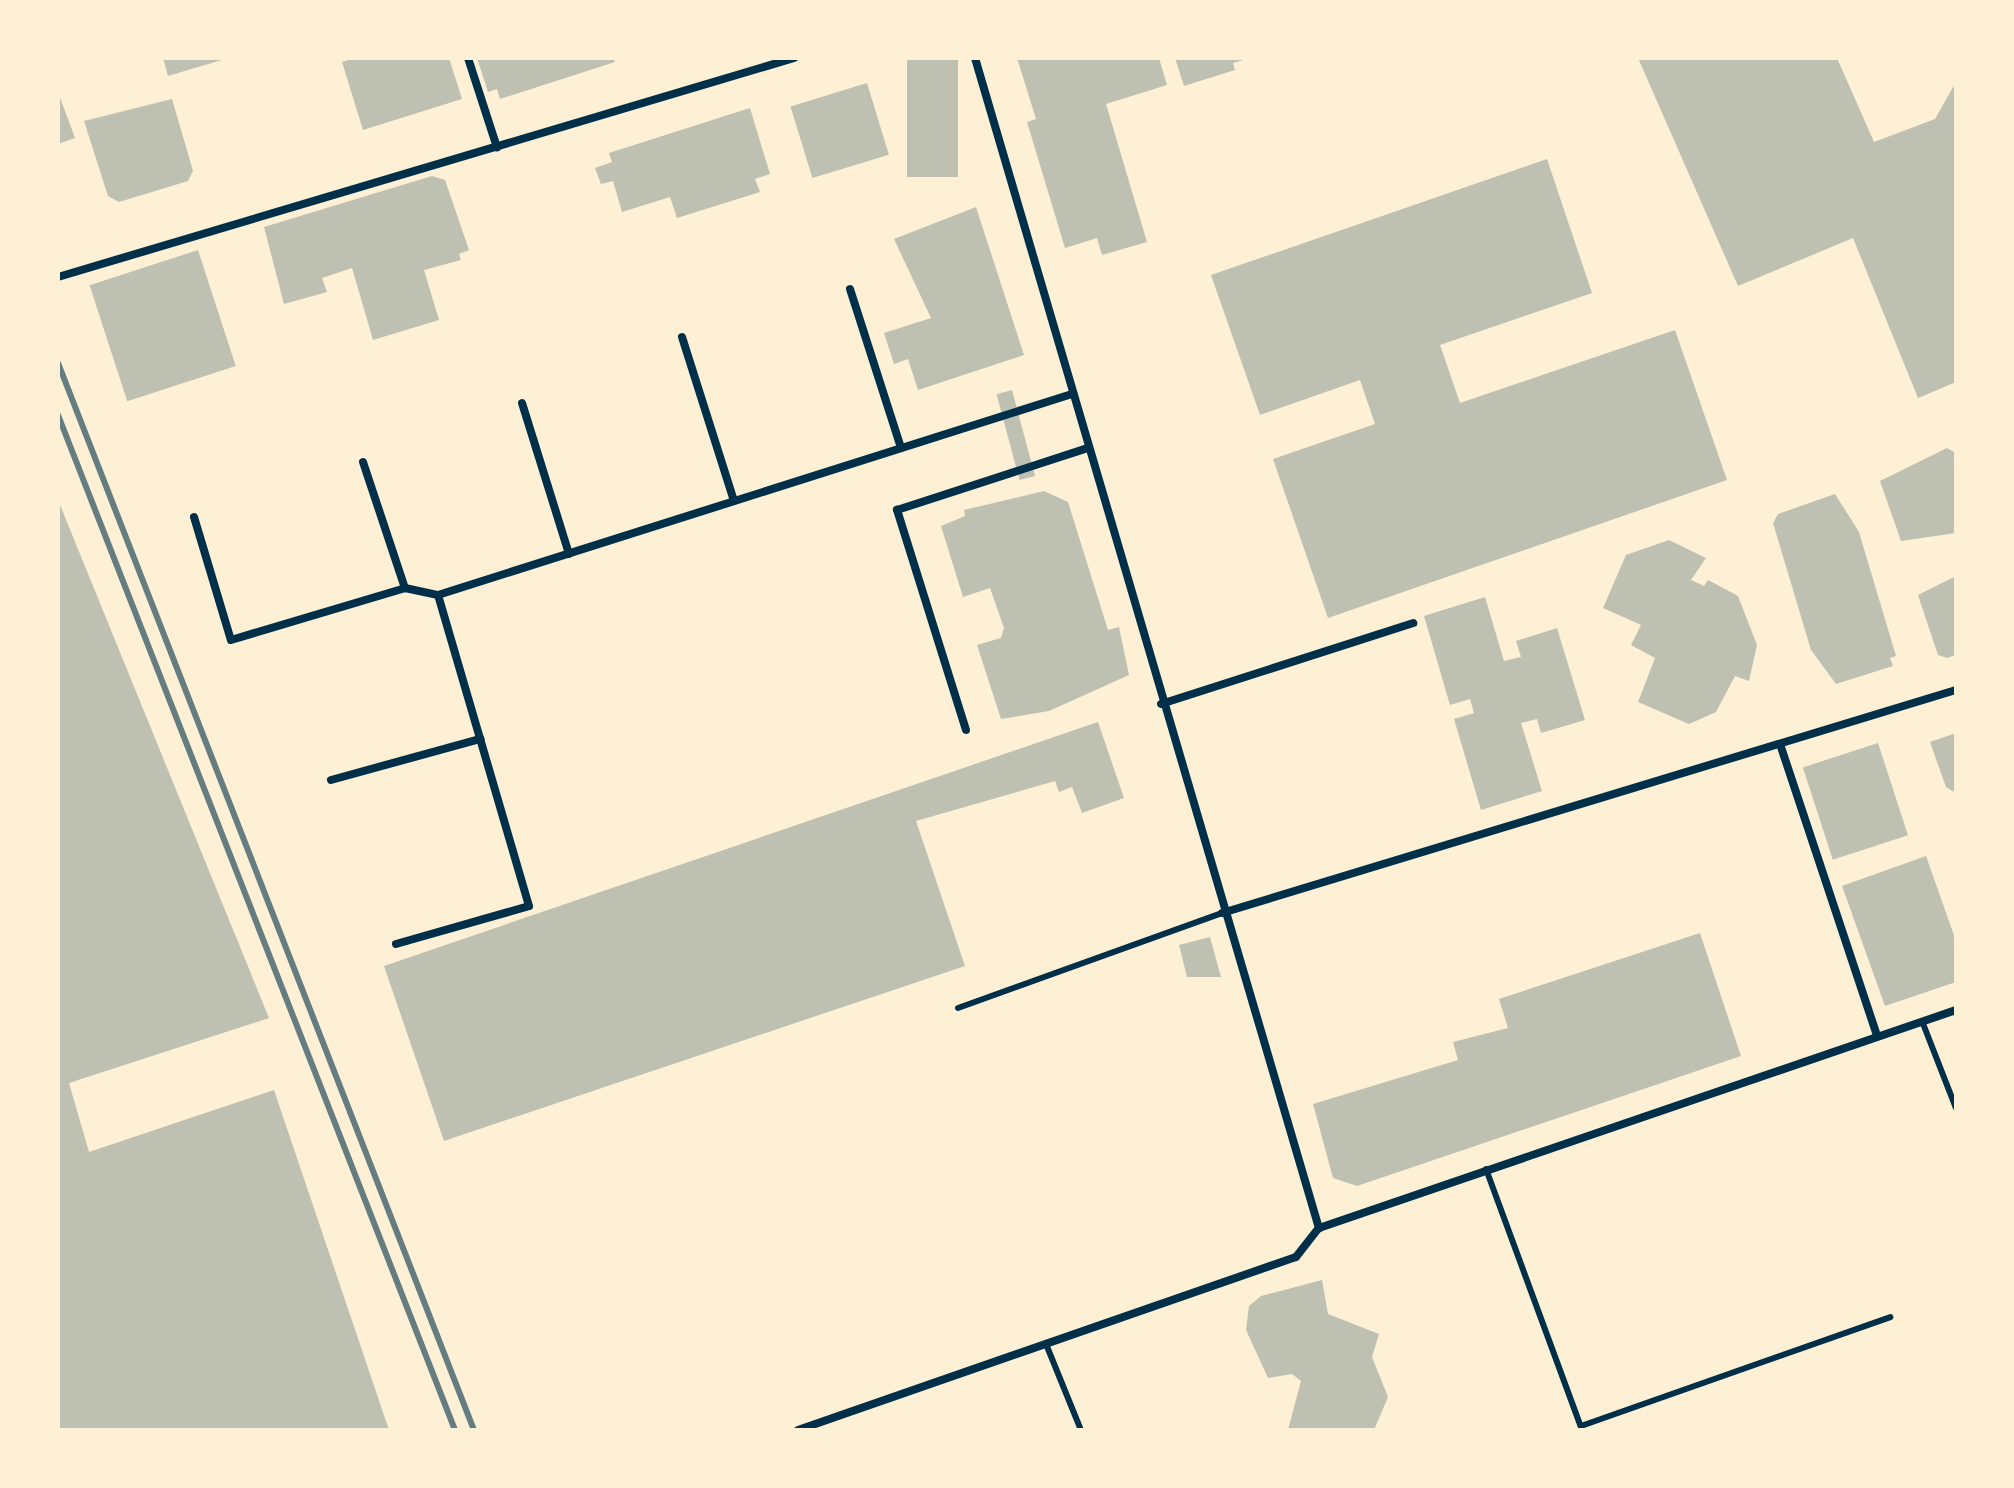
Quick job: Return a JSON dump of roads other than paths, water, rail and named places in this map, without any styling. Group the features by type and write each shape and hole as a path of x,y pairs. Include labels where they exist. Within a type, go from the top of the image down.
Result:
{"street":[{"path":"468,58 497,147"},
{"path":"58,277 794,58"},
{"path":"975,58 1222,913 1319,1228"},
{"path":"850,289 901,448"},
{"path":"682,337 734,501"},
{"path":"194,517 231,640 405,588 438,595 1072,394"},
{"path":"522,403 569,554"},
{"path":"966,730 897,510 1088,448"},
{"path":"363,462 405,588"},
{"path":"396,944 529,906 438,595"},
{"path":"1161,704 1413,623"},
{"path":"1222,913 1956,690"},
{"path":"331,780 480,739"},
{"path":"1780,744 1877,1036"},
{"path":"798,1430 1296,1257 1319,1228 1956,1010"}],"lane":[{"path":"958,1008 1222,913"},
{"path":"1922,1021 1956,1108"},
{"path":"1486,1169 1582,1428 1890,1317"},
{"path":"1046,1344 1081,1430"}],"railway":[{"path":"58,363 474,1430"},
{"path":"58,415 455,1430"}]}
